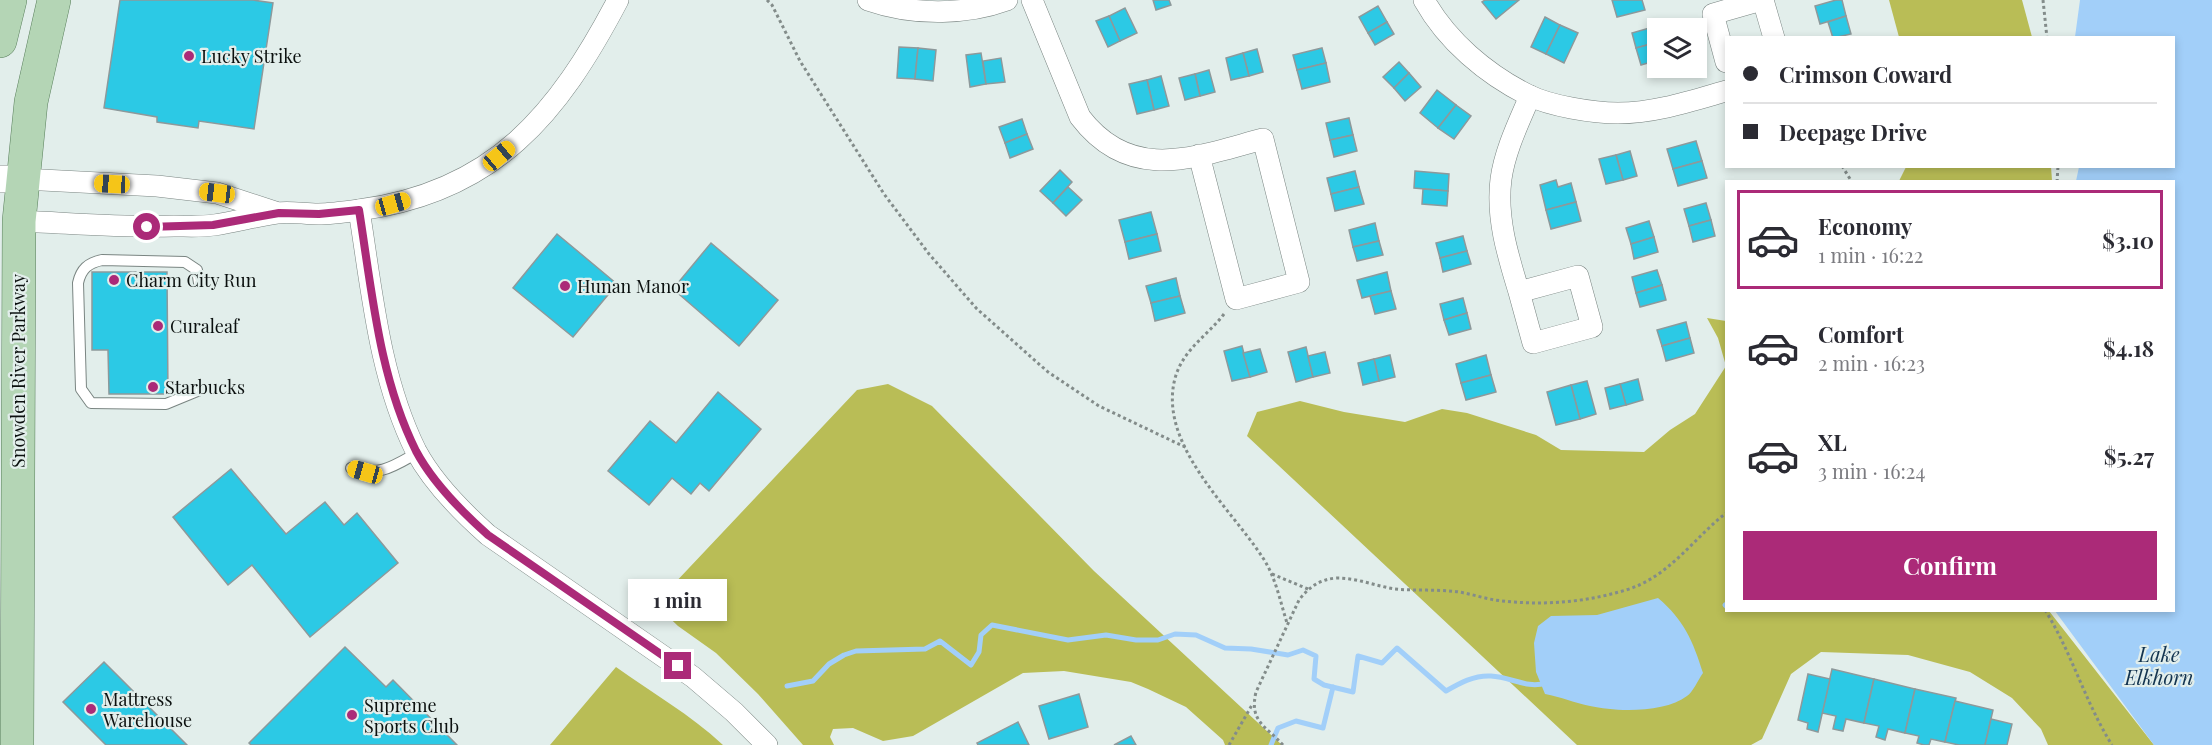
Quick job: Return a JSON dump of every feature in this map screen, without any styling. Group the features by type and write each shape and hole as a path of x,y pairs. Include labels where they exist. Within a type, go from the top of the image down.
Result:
{"main road":[{"path":"0,41 10,0"},
{"name":"Snowden River Parkway","path":"17,745 11,179 54,0"}],"street":[{"path":"10,219 147,227 213,225 279,213 319,214 359,210 393,204 423,195 452,184 499,156 534,125 579,70 618,0"},
{"path":"868,0 908,9 935,11 962,10 1006,0"},
{"path":"1032,0 1080,117 1092,134 1119,153 1137,158 1178,159 1263,139 1299,282 1236,298 1199,155"},
{"path":"1424,0 1434,18 1456,43 1497,76 1530,96 1591,111 1619,113 1649,111 1725,91"},
{"path":"1725,58 1713,14 1763,0 1773,36"},
{"path":"1519,292 1503,233 1501,179 1507,154 1530,96"},
{"path":"11,179 157,186 217,193 279,213"},
{"path":"359,210 388,380 417,453 450,497 488,535 693,677 734,712 767,745"}],"lane":[{"path":"199,283 197,270 185,262 102,260 93,262 84,268 78,283 81,389 91,403 166,404 200,390"},
{"path":"351,468 365,472 378,472 389,469 417,453"}],"path":[{"path":"767,0 772,5 800,61 884,194 929,254 977,309 1048,372 1099,406 1187,448"},
{"path":"2043,0 2047,36"},
{"path":"1236,298 1212,329 1196,342 1185,356 1177,373 1172,393 1172,412 1201,474 1263,557 1272,574 1287,623"},
{"path":"1229,745 1253,704 1263,674 1287,623 1308,589 1322,581 1336,578 1356,580 1384,587 1459,592 1492,600 1527,604 1548,605 1605,596 1628,590 1653,579 1725,514"},
{"path":"1272,574 1308,589"},
{"path":"2046,612 2056,627 2098,723 2112,745"},
{"path":"1253,704 1256,716 1264,728 1282,744"}],"shaded area":[{"path":"1889,0 2022,0 2032,36 1899,36"},
{"path":"1906,168 2051,168 2052,180 1900,180"},
{"path":"1707,318 1725,321 1725,362 1718,338"},
{"path":"1725,368 1725,612 2050,612 2154,745 2048,745 2041,729 2012,698 1970,672 1908,655 1821,652 1791,674 1762,739 1751,745 1577,745 1247,436 1257,412 1300,401 1344,412 1405,422 1442,409 1467,413 1536,435 1561,450 1644,452 1670,430 1695,414"},
{"path":"888,384 932,406 1094,571 1282,745 1225,745 1223,740 1186,707 1148,689 1131,682 1064,671 1023,673 913,736 883,741 853,728 833,729 830,737 834,745 803,745 758,694 716,653 678,626 655,604 857,390"},
{"path":"616,667 684,714 723,745 550,745"}],"water":[{"name":"Lake Elkhorn","path":"2080,0 2212,0 2212,745 2154,745 2056,612 2175,612 2175,180 2076,180 2079,168 2175,168 2175,36 2075,36"},
{"path":"1658,598 1681,623 1703,673 1689,694 1678,702 1666,706 1626,710 1590,706 1545,694 1536,672 1534,643 1538,626 1551,616 1597,615"}],"building":[{"name":"Lucky Strike","path":"120,0 253,0 273,3 254,129 199,121 198,128 157,122 157,117 104,108"},
{"path":"1153,0 1169,0 1171,5 1156,10"},
{"path":"1485,0 1519,0 1496,19 1482,2"},
{"path":"1612,0 1642,0 1645,10 1617,17"},
{"path":"1842,0 1846,16 1820,24 1815,6"},
{"path":"1378,6 1387,22 1368,33 1359,17"},
{"path":"1125,8 1137,33 1120,41 1109,16"},
{"path":"1109,16 1120,41 1108,47 1096,21"},
{"path":"1846,16 1851,34 1832,36 1828,22"},
{"path":"1545,17 1560,25 1546,54 1531,47"},
{"path":"1387,22 1394,34 1375,45 1368,33"},
{"path":"1560,25 1578,33 1564,63 1546,54"},
{"path":"1647,29 1647,45 1636,48 1632,33"},
{"path":"1647,45 1647,63 1641,65 1636,48"},
{"path":"899,47 918,48 915,79 897,78"},
{"path":"918,48 936,50 933,81 915,79"},
{"path":"1322,48 1326,63 1297,70 1293,55"},
{"path":"1257,49 1263,72 1249,76 1243,53"},
{"path":"981,53 986,84 970,87 966,55"},
{"path":"1243,53 1249,76 1231,80 1226,58"},
{"path":"1001,58 1005,82 986,84 983,61"},
{"path":"1399,62 1409,73 1394,88 1383,77"},
{"path":"1326,63 1330,82 1302,89 1297,70"},
{"path":"1209,70 1215,92 1200,96 1195,74"},
{"path":"1409,73 1421,87 1405,101 1394,88"},
{"path":"1195,74 1200,96 1185,100 1179,78"},
{"path":"1161,76 1169,106 1154,110 1147,80"},
{"path":"1147,80 1154,110 1137,114 1129,84"},
{"path":"1437,90 1456,105 1438,128 1420,113"},
{"path":"1456,105 1471,116 1454,139 1438,128"},
{"path":"1349,118 1353,135 1330,140 1326,123"},
{"path":"1022,119 1027,134 1005,143 999,127"},
{"path":"1027,134 1033,149 1010,158 1005,143"},
{"path":"1353,135 1357,151 1334,157 1330,140"},
{"path":"1696,141 1702,161 1673,169 1667,149"},
{"path":"1630,151 1637,176 1623,180 1616,155"},
{"path":"1616,155 1623,180 1606,184 1599,159"},
{"path":"1702,161 1707,178 1678,186 1673,169"},
{"path":"1060,170 1072,182 1053,203 1040,191"},
{"path":"1355,171 1359,187 1331,194 1327,178"},
{"path":"1415,171 1449,174 1448,191 1414,188"},
{"path":"1556,180 1558,187 1571,183 1576,202 1546,210 1540,185"},
{"path":"1068,187 1082,200 1066,216 1053,203"},
{"path":"1359,187 1364,204 1335,211 1331,194"},
{"path":"1423,189 1448,191 1447,206 1422,204"},
{"path":"1576,202 1581,221 1551,229 1546,210"},
{"path":"1706,203 1711,220 1689,226 1684,209"},
{"path":"1151,212 1157,234 1125,242 1119,220"},
{"path":"1711,220 1715,236 1693,242 1689,226"},
{"path":"1649,221 1654,237 1631,244 1626,228"},
{"path":"1375,223 1379,241 1353,247 1349,230"},
{"name":"Hunan Manor","path":"557,234 617,284 573,337 513,288"},
{"path":"1157,234 1161,251 1129,259 1125,242"},
{"path":"1463,236 1467,251 1440,258 1436,243"},
{"path":"1654,237 1658,252 1634,259 1631,244"},
{"path":"1379,241 1383,255 1357,261 1353,247"},
{"path":"711,243 778,300 739,346 673,289"},
{"path":"1467,251 1471,264 1443,272 1440,258"},
{"path":"1657,270 1662,285 1636,293 1632,277"},
{"path":"92,272 167,272 168,394 109,394 108,350 92,350"},
{"path":"1387,272 1391,291 1362,298 1357,280"},
{"path":"1176,278 1180,296 1151,303 1146,286"},
{"path":"1662,285 1666,300 1640,307 1636,293"},
{"path":"1391,291 1396,309 1375,314 1370,296"},
{"path":"1180,296 1185,313 1155,321 1151,303"},
{"path":"1463,298 1467,313 1444,320 1440,304"},
{"path":"1467,313 1471,329 1449,335 1444,320"},
{"path":"1686,322 1690,338 1662,346 1657,330"},
{"path":"1690,338 1694,353 1666,361 1662,346"},
{"path":"1242,346 1250,377 1232,381 1224,351"},
{"path":"1306,347 1313,377 1296,382 1288,352"},
{"path":"1260,349 1267,372 1250,377 1243,353"},
{"path":"1325,352 1330,373 1313,377 1308,356"},
{"path":"1390,355 1395,377 1379,381 1374,359"},
{"path":"1486,355 1491,375 1461,383 1456,364"},
{"path":"1374,359 1379,381 1363,385 1358,363"},
{"path":"1491,375 1496,392 1466,400 1461,383"},
{"path":"1638,379 1643,400 1626,405 1620,384"},
{"path":"1587,381 1596,414 1580,419 1571,385"},
{"path":"1620,384 1626,405 1610,409 1605,388"},
{"path":"1571,385 1580,419 1556,425 1547,392"},
{"path":"718,392 761,429 709,491 700,483 691,494 672,478 649,505 608,471 650,421 676,443"},
{"path":"231,469 286,534 325,502 344,525 357,513 398,563 310,637 252,565 228,585 173,517"},
{"name":"Supreme Sports Club","path":"345,647 386,687 393,680 457,745 251,745 249,743"},
{"path":"104,662 187,745 106,745 63,702"},
{"path":"1832,669 1874,679 1864,723 1846,719 1843,731 1833,729 1836,716 1822,713"},
{"path":"1808,674 1830,679 1818,732 1807,729 1808,723 1798,720"},
{"path":"1874,679 1915,689 1905,733 1888,729 1885,740 1876,737 1879,726 1864,723"},
{"path":"1915,689 1956,698 1945,742 1931,739 1929,745 1924,745 1917,743 1919,736 1905,733"},
{"path":"1079,694 1088,727 1049,739 1039,706"},
{"path":"1955,701 1993,710 1985,745 1959,745 1945,742"},
{"path":"1991,719 2012,724 2007,745 1985,745"},
{"path":"1018,722 1029,745 978,745 977,743"},
{"path":"1131,736 1136,745 1114,745"}],"waterway":[{"path":"787,686 813,681 829,664 856,651 925,649 940,641 971,665 979,652 981,635 992,625 1068,640 1106,635 1136,640 1158,640 1175,634 1196,635 1225,648 1251,649 1288,655 1303,650 1316,656 1314,679 1324,685 1353,692 1358,656 1382,663 1397,648 1446,691 1467,680 1485,676 1532,685 1546,683"},
{"path":"1271,745 1278,728 1296,721 1323,728 1333,687"}],"place":[{"name":"Lucky Strike","path":"189,56"},
{"name":"Charm City Run","path":"114,280"},
{"name":"Hunan Manor","path":"565,286"},
{"name":"Curaleaf","path":"158,326"},
{"name":"Starbucks","path":"153,387"},
{"name":"Mattress Warehouse","path":"91,709"},
{"name":"Supreme Sports Club","path":"352,715"}],"route":[{"path":"147,227 213,225 279,213 319,214 359,210 388,380 417,453 464,513 488,535 678,666"}]}
